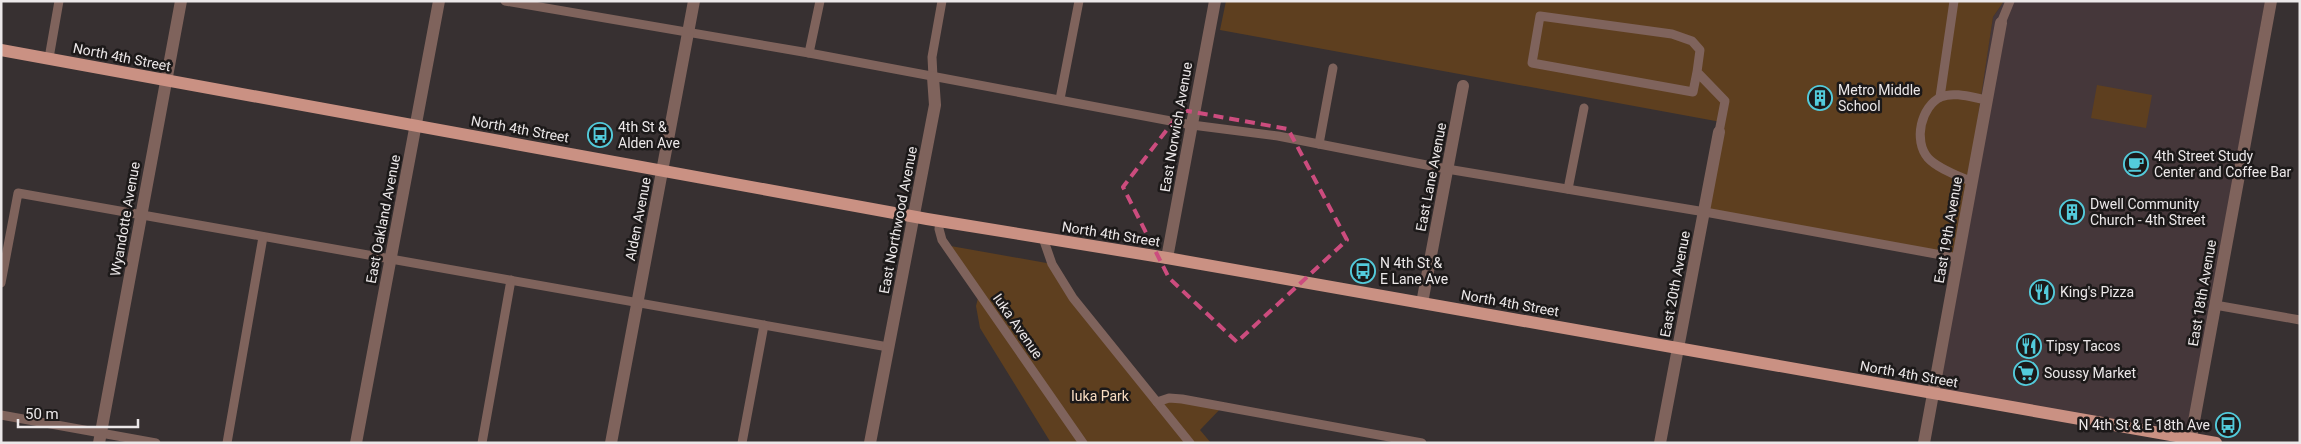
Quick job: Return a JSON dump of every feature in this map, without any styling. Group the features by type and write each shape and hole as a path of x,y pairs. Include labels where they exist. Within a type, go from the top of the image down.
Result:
{"main road":[{"name":"North 4th Street","path":"1,50 415,126 663,169 940,221 1167,258 1934,393 2191,441 2216,443"}],"street":[{"name":"Wyandotte Avenue","path":"100,438 181,1"},
{"name":"East Oakland Avenue","path":"356,443 439,1"},
{"name":"Alden Avenue","path":"611,443 694,1"},
{"name":"East Norwich Avenue","path":"1167,258 1215,1"},
{"name":"East 18th Avenue","path":"2191,441 2271,1"},
{"name":"East 19th Avenue","path":"1924,443 2001,23"},
{"name":"East Northwood Avenue","path":"870,443 935,105 933,77"},
{"name":"East Lane Avenue","path":"1422,303 1463,86"},
{"name":"East 20th Avenue","path":"1660,443 1719,132"}],"lane":[{"path":"50,58 59,1"},
{"path":"505,1 809,53 1192,125 1278,136 1447,169 1705,212 1958,258"},
{"path":"566,11 568,1"},
{"path":"809,53 820,1"},
{"name":"East Northwood Avenue","path":"933,77 932,57 942,1"},
{"path":"1060,99 1079,1"},
{"path":"1940,97 1954,1"},
{"path":"2001,23 2010,1"},
{"path":"1540,16 1672,34 1692,40 1700,50 1697,72 1693,92 1532,63 1540,16"},
{"path":"1319,144 1333,68"},
{"path":"1697,72 1725,101 1719,132"},
{"path":"1972,182 1929,159 1924,153 1921,144 1922,122 1925,113 1940,97 1950,94 1987,100"},
{"path":"1568,189 1584,108"},
{"path":"1,283 18,193 888,347"},
{"name":"Iuka Avenue","path":"940,221 942,240 1083,443"},
{"path":"227,443 263,237"},
{"path":"1043,238 1062,283 1190,443"},
{"path":"482,443 511,280"},
{"path":"2216,305 2300,320"},
{"path":"742,443 764,325"},
{"path":"1158,402 1170,398 1182,399 1422,443"},
{"path":"1,415 100,438 156,443"}],"highlighted area":[{"path":"1182,110 1288,129 1347,240 1237,342 1169,278 1123,187"}],"shaded area":[{"path":"2004,1 2265,1 2188,430 1934,393 1993,17"}],"green space":[{"path":"1226,1 2004,1 1993,17 1957,256 1705,211 1721,122 1220,30"},
{"path":"2097,85 2152,95 2146,128 2091,118"},
{"name":"Iuka Park","path":"945,245 1052,264 1157,402 1162,400 1223,406 1200,430 1211,443 1051,443 980,328 976,306 979,294"}],"place":[{"name":"Metro Middle School","path":"1820,98"},
{"name":"4th St & Alden Ave","path":"600,135"},
{"name":"4th Street Study Center and Coffee Bar","path":"2136,164"},
{"name":"Dwell Community Church - 4th Street","path":"2072,212"},
{"name":"N 4th St & E Lane Ave","path":"1363,271"},
{"name":"King's Pizza","path":"2042,292"},
{"name":"Tipsy Tacos","path":"2029,346"},
{"name":"Soussy Market","path":"2026,373"},
{"name":"N 4th St & E 18th Ave","path":"2228,425"}]}
